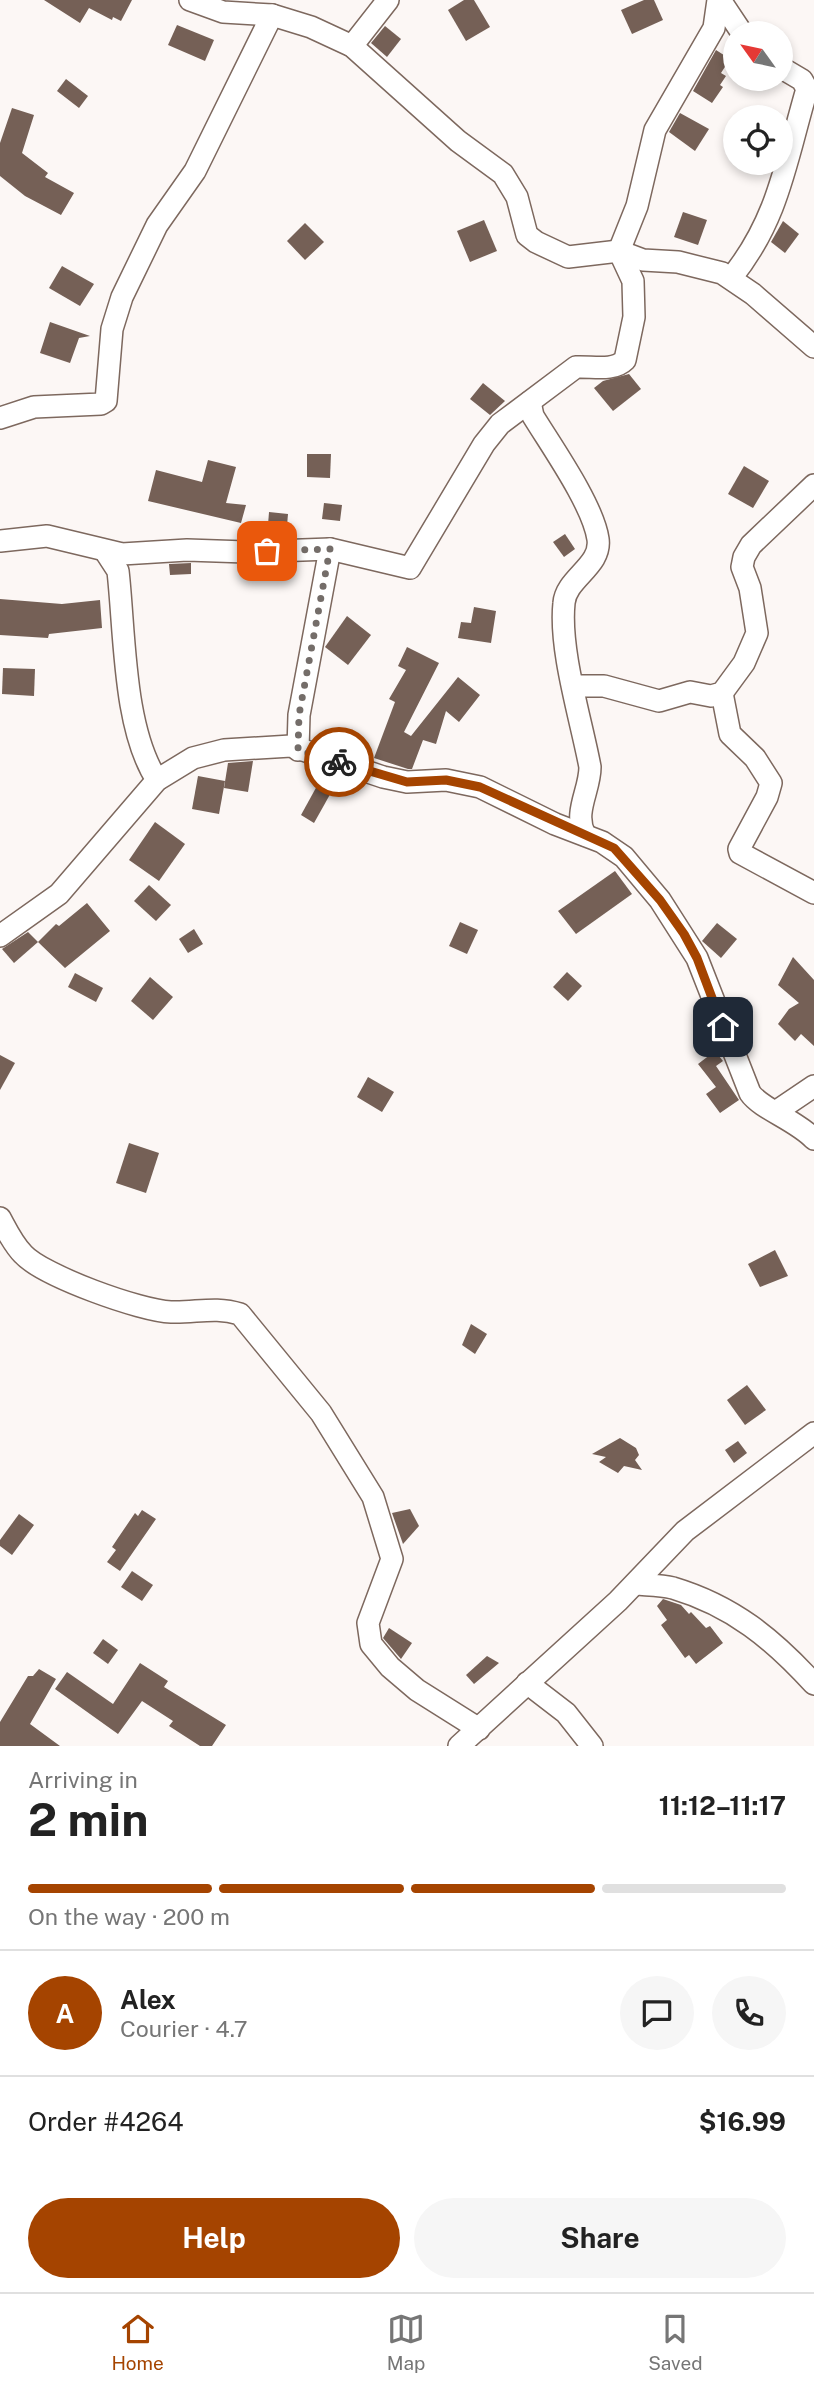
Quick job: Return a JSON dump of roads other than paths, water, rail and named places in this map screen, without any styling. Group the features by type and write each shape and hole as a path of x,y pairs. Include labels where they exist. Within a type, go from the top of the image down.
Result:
{"street":[{"path":"190,0 223,12 272,15 311,27 352,46 458,141 503,174 517,197 521,220 531,239 568,257 619,251 643,260 712,269 731,278 814,347"},
{"path":"352,46 387,0"},
{"path":"719,0 734,21"},
{"path":"0,541 47,536 122,554 187,550 246,552 330,549 410,568 484,444 500,424 576,367 621,365 625,360 634,317 633,281 619,251 637,206 655,130 714,28 719,0"},
{"path":"0,418 34,407 102,404 106,401 112,329 122,297 158,225 195,171 272,15"},
{"path":"731,278 760,239 772,212 807,89 802,80 793,75"},
{"path":"530,402 533,416 589,512 598,542 595,557 569,589 563,604 566,647 590,767 590,783 579,818 585,835"},
{"path":"574,687 604,686 659,701 690,692 711,696 722,693 744,663 757,634 750,588 741,567 744,557 751,545 814,485"},
{"path":"298,750 299,715 330,549"},
{"path":"105,551 118,571 137,734 145,762 157,780"},
{"path":"722,693 730,734 755,758 771,783 767,797 739,849 740,853 814,893"},
{"path":"0,936 59,894 157,780 193,758 224,750 291,746 383,777 407,782 446,780 480,787 620,853 660,900 697,958 750,1093 762,1105 800,1125 814,1139"},
{"path":"777,1111 814,1086"},
{"path":"0,1218 24,1255 41,1268 110,1296 141,1308 173,1312 221,1309 240,1314 321,1413 373,1497 392,1559 368,1623 371,1644 390,1667 417,1690 479,1729"},
{"path":"459,1746 636,1584 685,1531 814,1433"},
{"path":"636,1584 672,1587 732,1613 753,1625 814,1684"},
{"path":"527,1683 566,1713 592,1746"}]}
